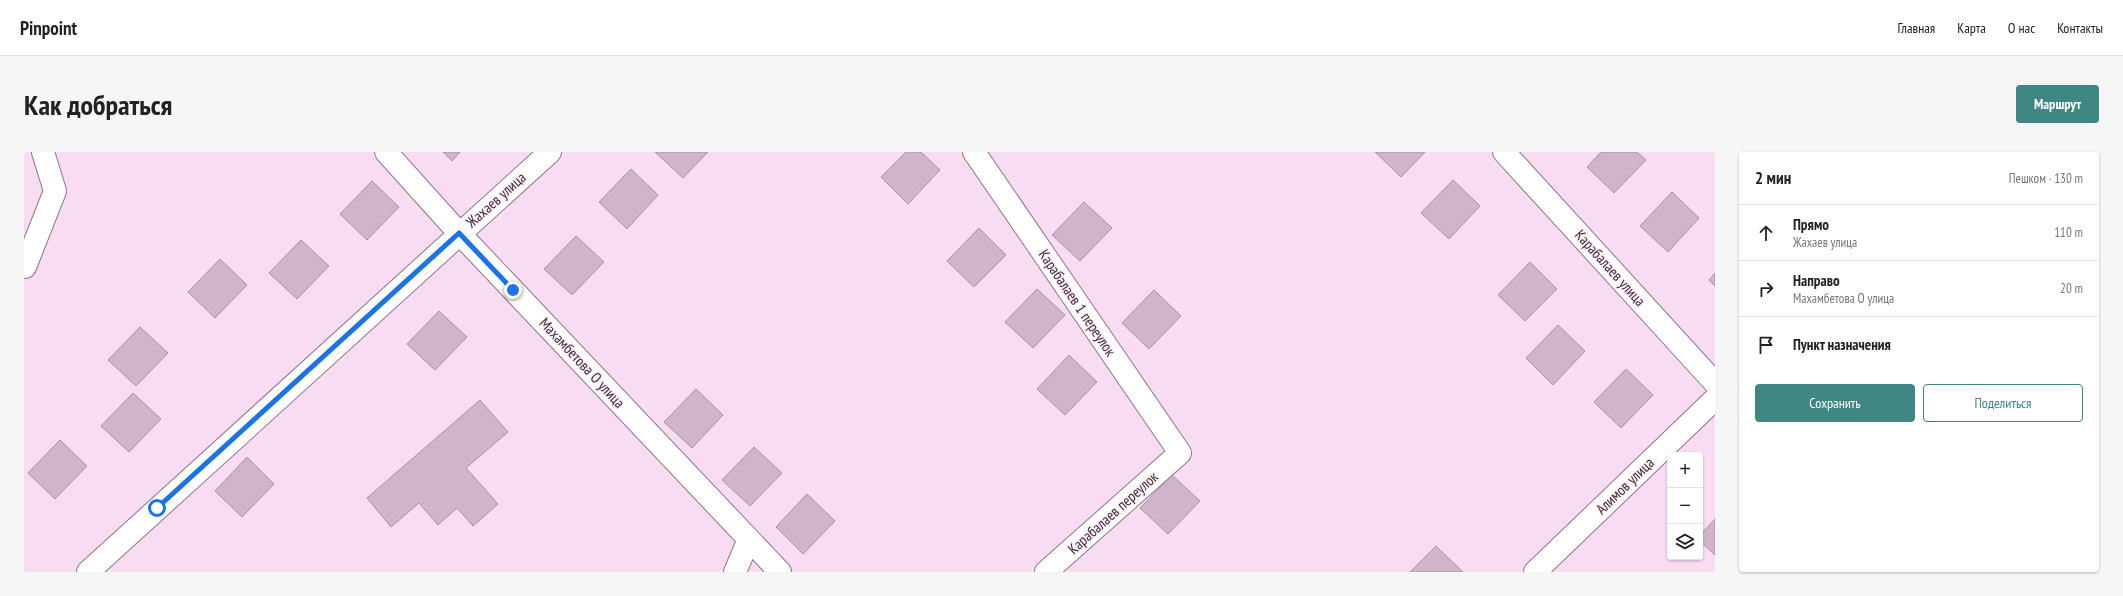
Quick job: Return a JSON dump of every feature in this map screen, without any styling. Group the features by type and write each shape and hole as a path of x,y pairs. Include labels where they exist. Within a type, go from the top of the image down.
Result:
{"street":[{"path":"24,267 55,191 43,152"},
{"name":"Махамбетова О улица","path":"386,152 459,233 780,572"},
{"name":"Жахаев улица","path":"88,572 459,233 550,152"},
{"name":"Карабалаев 1 переулок","path":"974,152 1180,453"},
{"name":"Карабалаев улица","path":"1504,152 1715,383"},
{"name":"Алимов улица","path":"1536,572 1715,399"},
{"name":"Карабалаев переулок","path":"1046,572 1180,453"},
{"path":"735,572 749,539"}],"building":[{"path":"443,152 460,152 452,161"},
{"path":"655,152 708,152 683,178"},
{"path":"906,152 921,152 940,170 908,204 881,177"},
{"path":"1375,152 1425,152 1401,177"},
{"path":"1601,152 1637,152 1646,160 1614,193 1587,167"},
{"path":"631,169 658,195 627,229 599,202"},
{"path":"1453,180 1480,206 1449,239 1421,213"},
{"path":"372,181 399,207 367,240 340,214"},
{"path":"1672,192 1699,218 1668,252 1640,226"},
{"path":"1084,202 1112,228 1080,261 1052,235"},
{"path":"979,228 1006,255 974,287 947,261"},
{"path":"576,236 604,262 572,295 544,269"},
{"path":"301,240 329,266 297,299 269,273"},
{"path":"220,259 247,285 215,318 188,292"},
{"path":"1530,262 1557,289 1525,321 1498,295"},
{"path":"1715,273 1715,286 1709,280"},
{"path":"1037,289 1065,315 1033,348 1005,322"},
{"path":"1154,290 1181,316 1149,349 1122,323"},
{"path":"439,311 467,337 435,370 407,344"},
{"path":"1558,325 1585,351 1553,385 1526,358"},
{"path":"140,327 168,353 136,386 108,360"},
{"path":"1069,355 1097,382 1065,415 1037,389"},
{"path":"1626,369 1653,395 1621,428 1594,402"},
{"path":"696,389 723,415 692,448 664,422"},
{"path":"133,393 161,419 129,452 101,426"},
{"path":"480,400 508,432 466,468 498,504 473,526 457,508 438,525 419,503 391,527 367,498"},
{"path":"60,440 87,466 55,499 28,473"},
{"path":"754,447 782,473 750,506 722,480"},
{"path":"247,457 274,484 242,517 215,491"},
{"path":"1172,475 1200,501 1168,534 1140,508"},
{"path":"807,494 835,521 803,554 776,527"},
{"path":"1715,519 1715,555 1703,544 1703,532"},
{"path":"1436,546 1463,572 1410,572"}],"route":[{"path":"157,508 459,233 513,290"}]}
